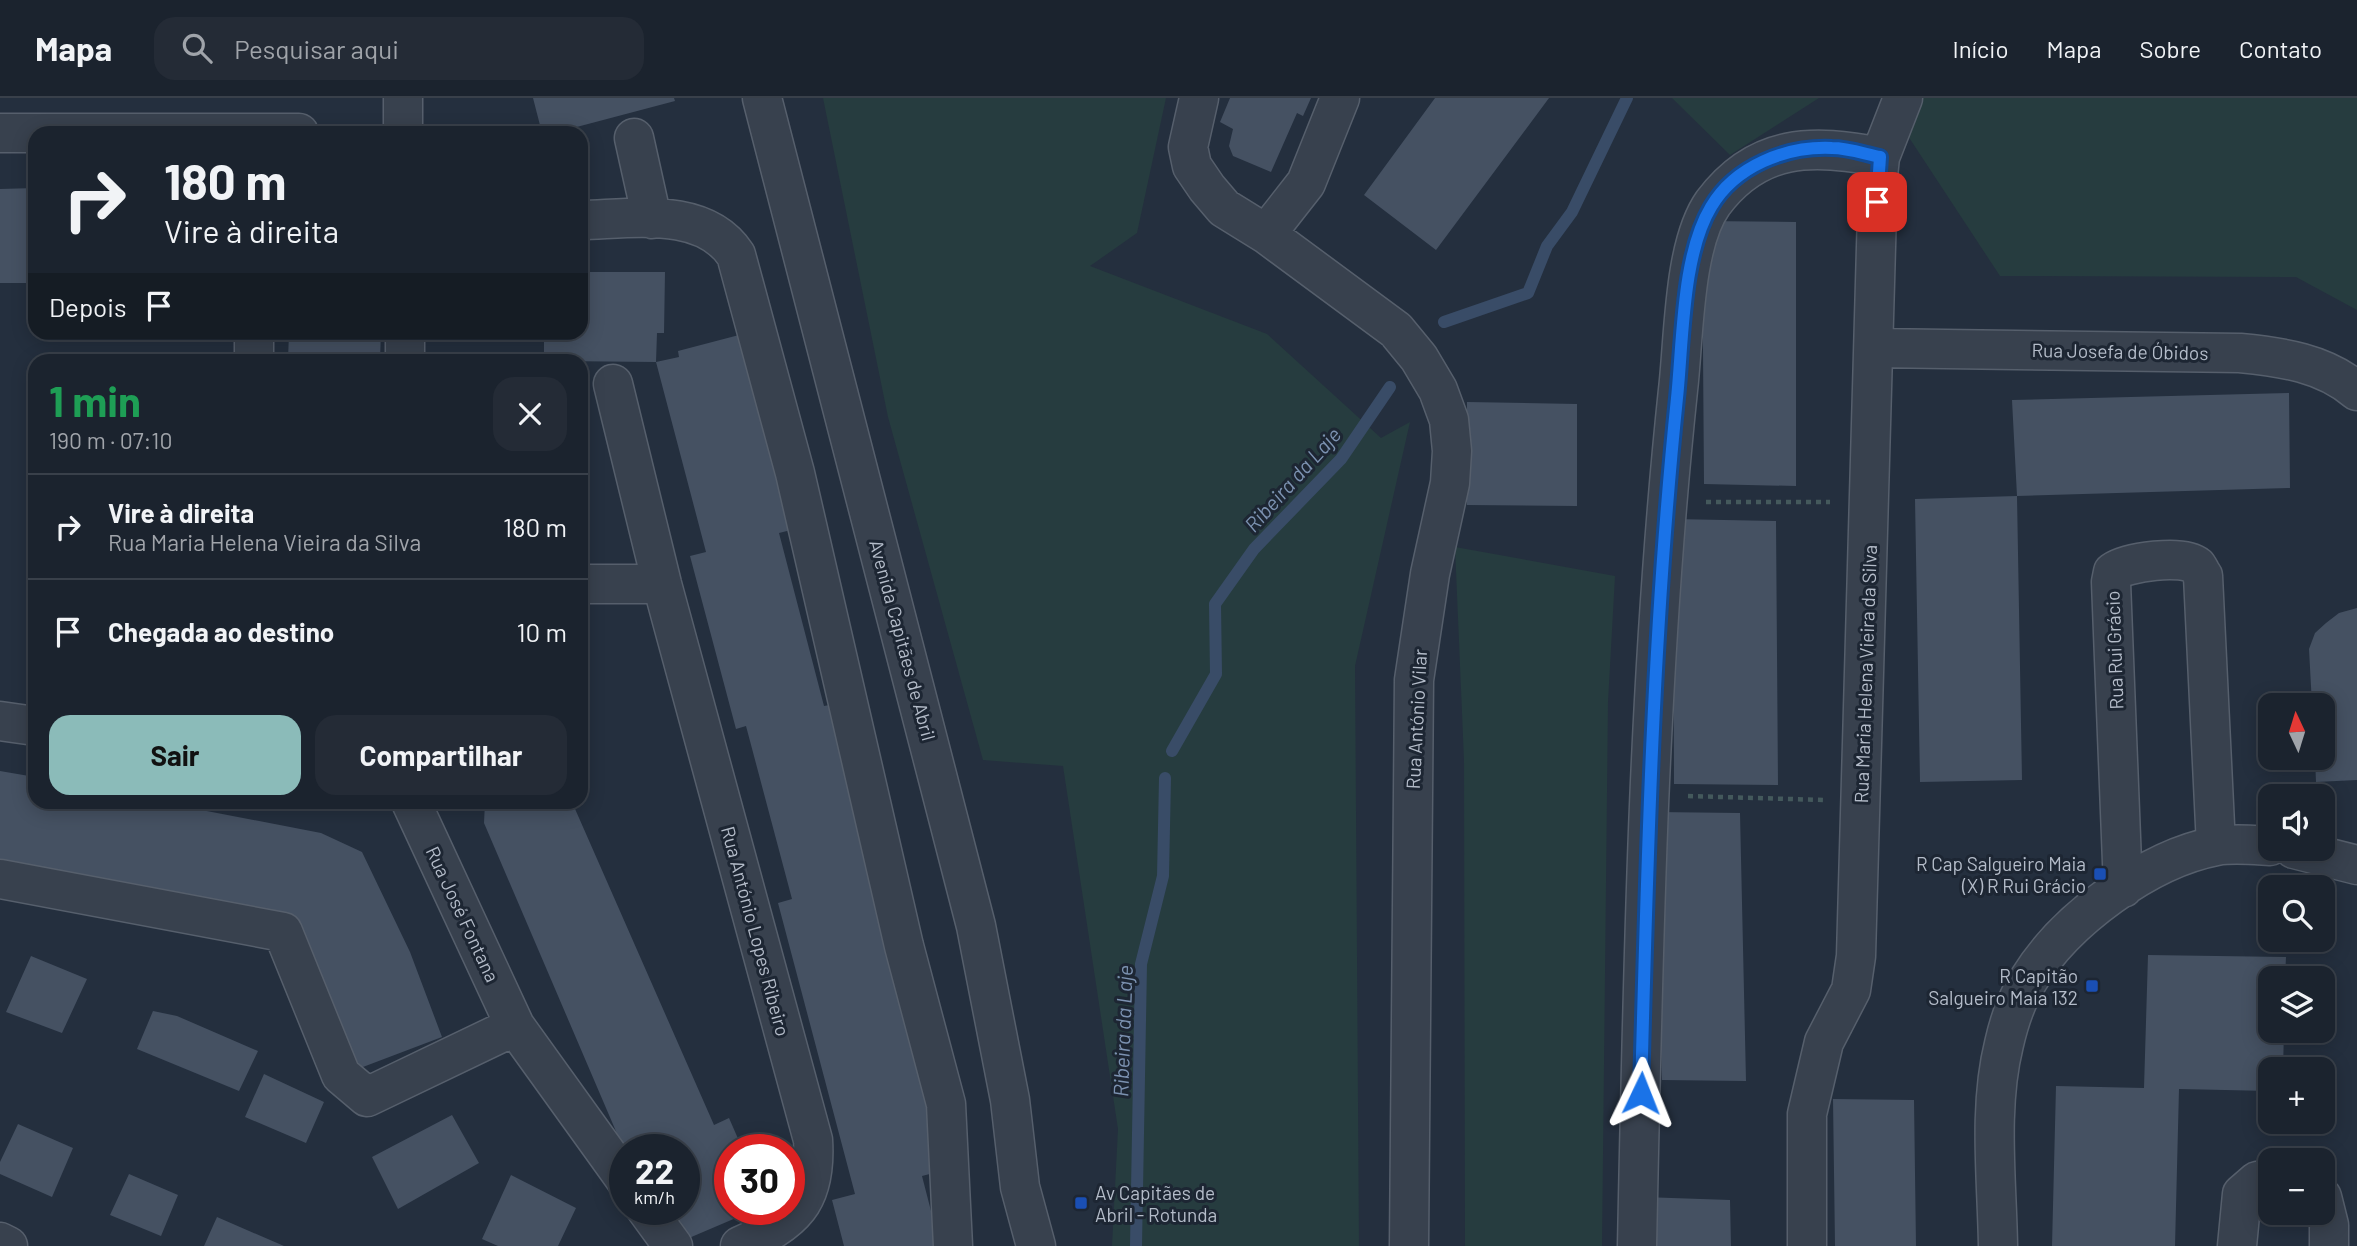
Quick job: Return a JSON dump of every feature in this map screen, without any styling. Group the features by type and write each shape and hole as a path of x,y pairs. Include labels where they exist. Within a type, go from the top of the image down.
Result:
{"street":[{"path":"402,126 403,98"},
{"name":"Avenida Capitães de Abril","path":"762,98 976,926 1010,1100 1020,1187 1036,1246"},
{"name":"Rua António Vilar","path":"1199,98 1188,146 1192,166 1224,208 1266,234 1396,330 1432,379 1449,420 1452,451 1450,483 1430,574 1414,680 1409,1246"},
{"path":"1266,234 1306,183 1340,98"},
{"name":"Rua Maria Helena Vieira da Silva","path":"1807,1246 1807,1114 1824,1042 1851,990 1856,956 1880,157 1903,98"},
{"path":"145,126 248,121 269,126"},
{"path":"0,133 28,132"},
{"path":"634,138 652,219"},
{"path":"1637,1246 1649,795 1666,502 1693,245 1712,205 1744,170 1773,158 1804,150 1833,148 1880,157"},
{"path":"588,220 652,219 686,222 709,229 725,239 736,255 795,473 904,946 946,1104 953,1246"},
{"name":"Rua Josefa de Óbidos","path":"1875,348 2240,353 2279,357 2314,366 2342,379 2357,391"},
{"name":"Rua António Lopes Ribeiro","path":"613,384 662,584 813,1140 812,1179 797,1211 778,1229 740,1246"},
{"name":"Rua Rui Grácio","path":"2123,888 2111,582 2113,572 2123,565 2188,562 2198,567 2203,576 2216,846"},
{"path":"588,584 662,584"},
{"name":"Rua José Fontana","path":"414,809 515,1026"},
{"path":"1998,1246 1997,1087 2004,1044 2028,980 2049,951 2080,920 2123,888 2155,870 2216,846 2258,846"},
{"path":"2335,859 2357,865"},
{"path":"0,879 283,932 341,1075 367,1097 515,1026 609,1157"},
{"path":"2237,1246 2242,1194 2258,1181"},
{"name":"Avenida Capitães de Abril","path":"1011,1246 1020,1187"},
{"path":"658,1225 673,1246"},
{"path":"2329,1225 2329,1246"},
{"path":"0,1242 8,1246"}],"path":[{"path":"1666,502 1870,502"},
{"path":"1649,795 1861,801"}],"green space":[{"path":"823,98 1166,98 1137,233 1090,266 1267,334 1381,438 1410,422 1355,666 1359,1246 1112,1246 1118,1129 1063,766 983,760 888,417"},
{"path":"1672,98 1819,98 1730,155"},
{"path":"1883,98 2357,98 2357,310 2296,277 2000,276"},
{"path":"1455,547 1615,576 1608,702 1602,1246 1465,1246 1464,760"}],"building":[{"path":"533,98 674,98 675,101 580,126 540,126"},
{"path":"1230,98 1311,98 1303,116 1297,113 1271,172 1233,156 1229,146 1233,129 1220,122"},
{"path":"1435,98 1549,98 1436,250 1364,195"},
{"path":"28,188 28,283 0,283 0,189"},
{"path":"1702,221 1796,222 1796,486 1704,484"},
{"path":"588,272 665,272 664,333 657,333 656,362 588,361 588,354 544,354 544,340 588,340"},
{"path":"739,335 791,530 779,533 824,706 835,704 945,1170 922,1176 940,1246 844,1246 832,1200 855,1194 778,903 792,899 746,726 736,729 690,556 706,552 656,362 679,357 678,351"},
{"path":"289,340 381,340 380,354 288,354"},
{"path":"2289,393 2290,488 2017,496 2012,400"},
{"path":"1467,402 1577,404 1577,506 1467,505"},
{"path":"2017,496 2022,780 1920,782 1915,499"},
{"path":"1673,519 1776,521 1778,785 1674,784"},
{"path":"2357,608 2357,780 2316,782 2316,770 2335,770 2335,693 2311,693 2309,649 2315,633 2339,613"},
{"path":"0,771 28,776 28,809 196,809 321,833 362,852 410,952 442,1037 355,1070 293,921 0,863"},
{"path":"485,809 575,809 714,1125 729,1118 736,1134 714,1134 714,1225 720,1225 682,1241 676,1225 700,1225 700,1134 617,1134 484,823"},
{"path":"1656,812 1740,813 1746,1081 1662,1080"},
{"path":"2148,955 2286,957 2286,966 2258,966 2258,1043 2284,1043 2283,1057 2258,1057 2258,1091 2179,1089 2175,1246 2052,1246 2056,1086 2144,1088"},
{"path":"31,956 87,979 62,1033 6,1012"},
{"path":"153,1011 177,1016 258,1051 239,1091 137,1049"},
{"path":"264,1074 324,1102 306,1143 245,1117"},
{"path":"1833,1099 1914,1100 1916,1246 1835,1246"},
{"path":"452,1115 479,1163 398,1209 372,1157"},
{"path":"18,1124 73,1148 52,1197 0,1174 0,1162"},
{"path":"129,1174 178,1195 161,1236 110,1215"},
{"path":"511,1175 576,1208 558,1246 498,1246 482,1239"},
{"path":"1643,1197 1730,1200 1731,1246 1644,1246"},
{"path":"217,1217 284,1246 204,1246"}],"waterway":[{"name":"Ribeira da Laje","path":"1444,322 1528,293 1547,246 1572,212 1627,98"},
{"name":"Ribeira da Laje","path":"1172,751 1216,674 1215,604 1254,549 1341,459 1390,387"},
{"name":"Ribeira da Laje","path":"1136,1246 1141,964 1163,876 1165,778"}],"place":[{"name":"R Cap Salgueiro Maia (X) R Rui Grácio","path":"2100,874"},
{"name":"R Capitão Salgueiro Maia 132","path":"2092,986"},
{"name":"Av Capitães de Abril - Rotunda","path":"1081,1203"}],"route":[{"path":"1641,1093 1649,795 1666,502 1693,245 1712,205 1744,170 1773,158 1804,150 1833,148 1880,157 1877,202"}]}
